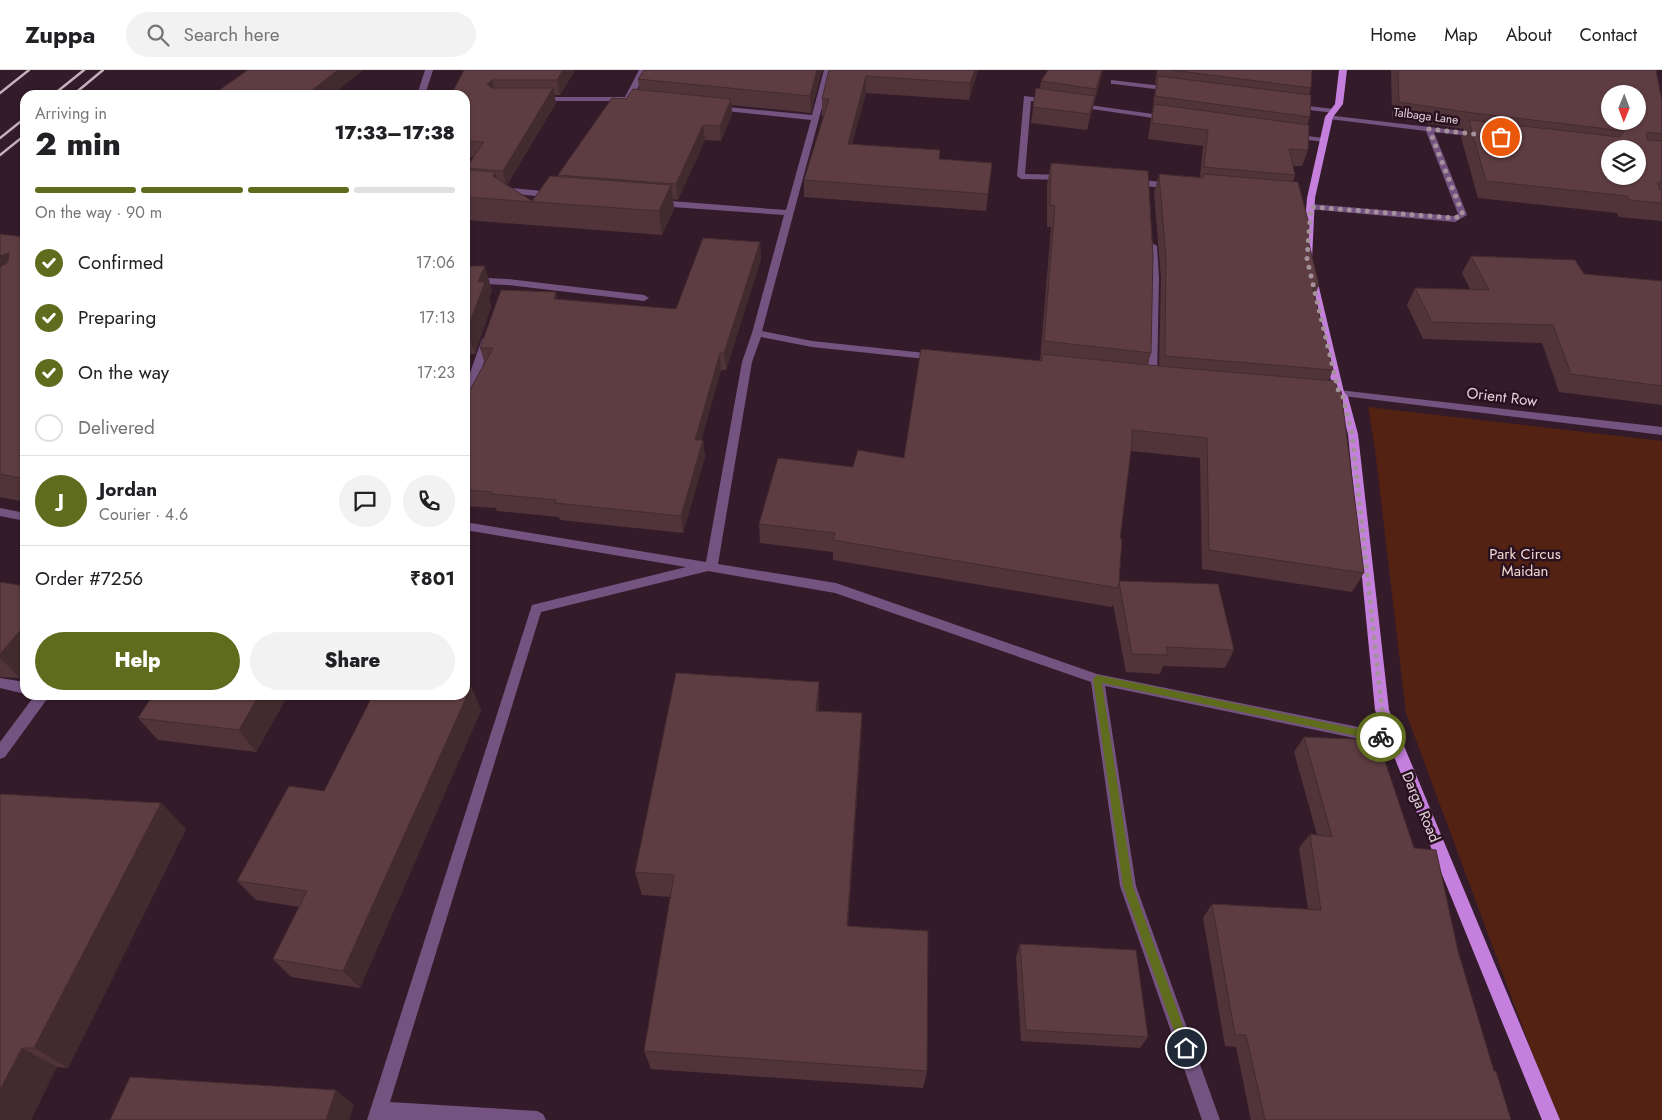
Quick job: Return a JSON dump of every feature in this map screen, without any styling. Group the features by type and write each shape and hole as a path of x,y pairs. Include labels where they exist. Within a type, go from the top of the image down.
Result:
{"main road":[{"name":"Darga Road","path":"1343,70 1339,104 1332,114 1308,200 1307,259 1352,434 1382,710 1551,1120"}],"street":[{"path":"423,90 429,70"},
{"path":"628,99 643,70"},
{"path":"711,566 747,362 757,333 828,70"},
{"path":"1114,82 1179,90"},
{"path":"1057,102 1027,98 1021,176 1071,178"},
{"path":"534,99 638,100"},
{"path":"1067,104 1176,119"},
{"name":"Talbaga Lane","path":"1285,105 1429,129 1486,136"},
{"path":"707,107 816,118"},
{"path":"1308,200 1455,218 1463,215 1429,129"},
{"path":"1285,135 1324,140"},
{"path":"1119,182 1148,188 1177,186"},
{"path":"494,190 562,195"},
{"path":"650,202 790,213"},
{"path":"1151,240 1154,278 1152,381"},
{"path":"470,281 506,287 644,298"},
{"path":"470,387 490,328"},
{"path":"757,333 812,344 948,359"},
{"name":"Orient Row","path":"1324,395 1341,395 1662,431"},
{"path":"0,512 20,516"},
{"path":"470,527 836,588 1097,679 1393,740"},
{"path":"537,1120 377,1115 536,608 711,566"},
{"path":"1097,679 1128,886 1211,1120"},
{"path":"0,683 20,687"},
{"path":"0,753 39,700"}],"green space":[{"name":"Park Circus Maidan","path":"1368,407 1662,441 1662,1120 1557,1120 1406,713 1375,449"}],"building":[{"path":"248,70 338,70 312,90 219,90"},
{"path":"464,70 563,70 557,80 492,80 487,84 492,88 553,88 503,171 470,168 470,162 484,142 470,141 470,90 454,90"},
{"path":"644,70 817,70 810,96 638,79"},
{"path":"829,70 975,70 970,83 866,76 848,144 940,150 939,159 992,163 988,194 804,180 829,99 822,99"},
{"path":"1048,70 1102,70 1096,89 1041,81"},
{"path":"1172,70 1312,70 1311,88"},
{"path":"1398,70 1656,70 1662,101 1662,134 1648,132 1646,134 1648,140 1662,141 1662,181 1658,183 1660,190 1662,190 1662,203 1629,200 1627,196 1486,181 1469,120 1620,137 1624,131 1616,130 1646,130 1646,85 1601,85 1601,128 1399,102"},
{"path":"1158,76 1311,95 1310,117 1155,96"},
{"path":"1036,88 1095,96 1090,114 1033,107"},
{"path":"633,89 731,99 720,126 703,125 676,184 558,175 612,98 626,99"},
{"path":"1154,104 1309,125 1308,150 1289,149 1295,175 1204,167 1208,130 1152,123"},
{"path":"1051,163 1148,171 1153,256 1151,353 1044,341 1055,206 1050,205"},
{"path":"470,170 495,172 493,176 532,201 550,176 671,185 659,211 470,197"},
{"path":"1159,174 1203,178 1204,174 1298,182 1309,224 1308,240 1319,285 1312,285 1333,370 1165,356 1166,258"},
{"path":"0,234 20,236 20,478 0,474 0,267 8,262 9,253 0,256"},
{"path":"703,238 760,242 724,353 720,353 695,440 703,440 681,516 555,503 556,500 470,490 470,390 493,348 480,348 501,290 556,292 554,299 676,309"},
{"path":"1471,256 1575,260 1584,274 1662,281 1662,386 1571,374 1553,325 1432,322 1415,288 1489,290"},
{"path":"470,266 485,266 478,282 485,282 470,322"},
{"path":"921,349 1042,361 1042,354 1335,381 1338,390 1341,391 1364,573 1209,550 1207,438 1132,430 1120,539 1122,539 1119,581 1218,584 1234,650 1166,647 1168,655 1132,654 1119,582 1118,588 833,540 835,533 759,524 778,458 853,467 858,450 904,458"},
{"path":"0,582 20,585 20,631 0,654"},
{"path":"676,673 819,682 816,711 862,713 847,926 928,931 927,1071 644,1051 674,875 635,872"},
{"path":"150,700 256,700 239,730 138,718"},
{"path":"370,700 465,700 343,971 273,959 307,891 237,881 289,786 324,791"},
{"path":"1304,737 1378,740 1414,848 1436,850 1458,951 1494,1071 1496,1071 1511,1120 1265,1120 1246,1035 1235,1035 1212,904 1321,910 1310,834 1332,837"},
{"path":"0,794 161,803 34,1048 22,1048 0,1090"},
{"path":"1020,944 1136,950 1148,1037 1026,1030"},
{"path":"130,1077 336,1090 326,1120 110,1120"}],"railway":[{"path":"0,93 29,70"},
{"path":"59,90 84,70"},
{"path":"79,90 103,70"},
{"path":"0,138 20,122"},
{"path":"0,155 20,139"}],"way so far":[{"path":"1381,737 1393,740 1382,710 1352,434 1343,397 1339,393 1307,259 1311,207 1455,218 1463,215 1429,129 1501,137"}],"route":[{"path":"1186,1048 1128,886 1097,679 1381,737"}]}
